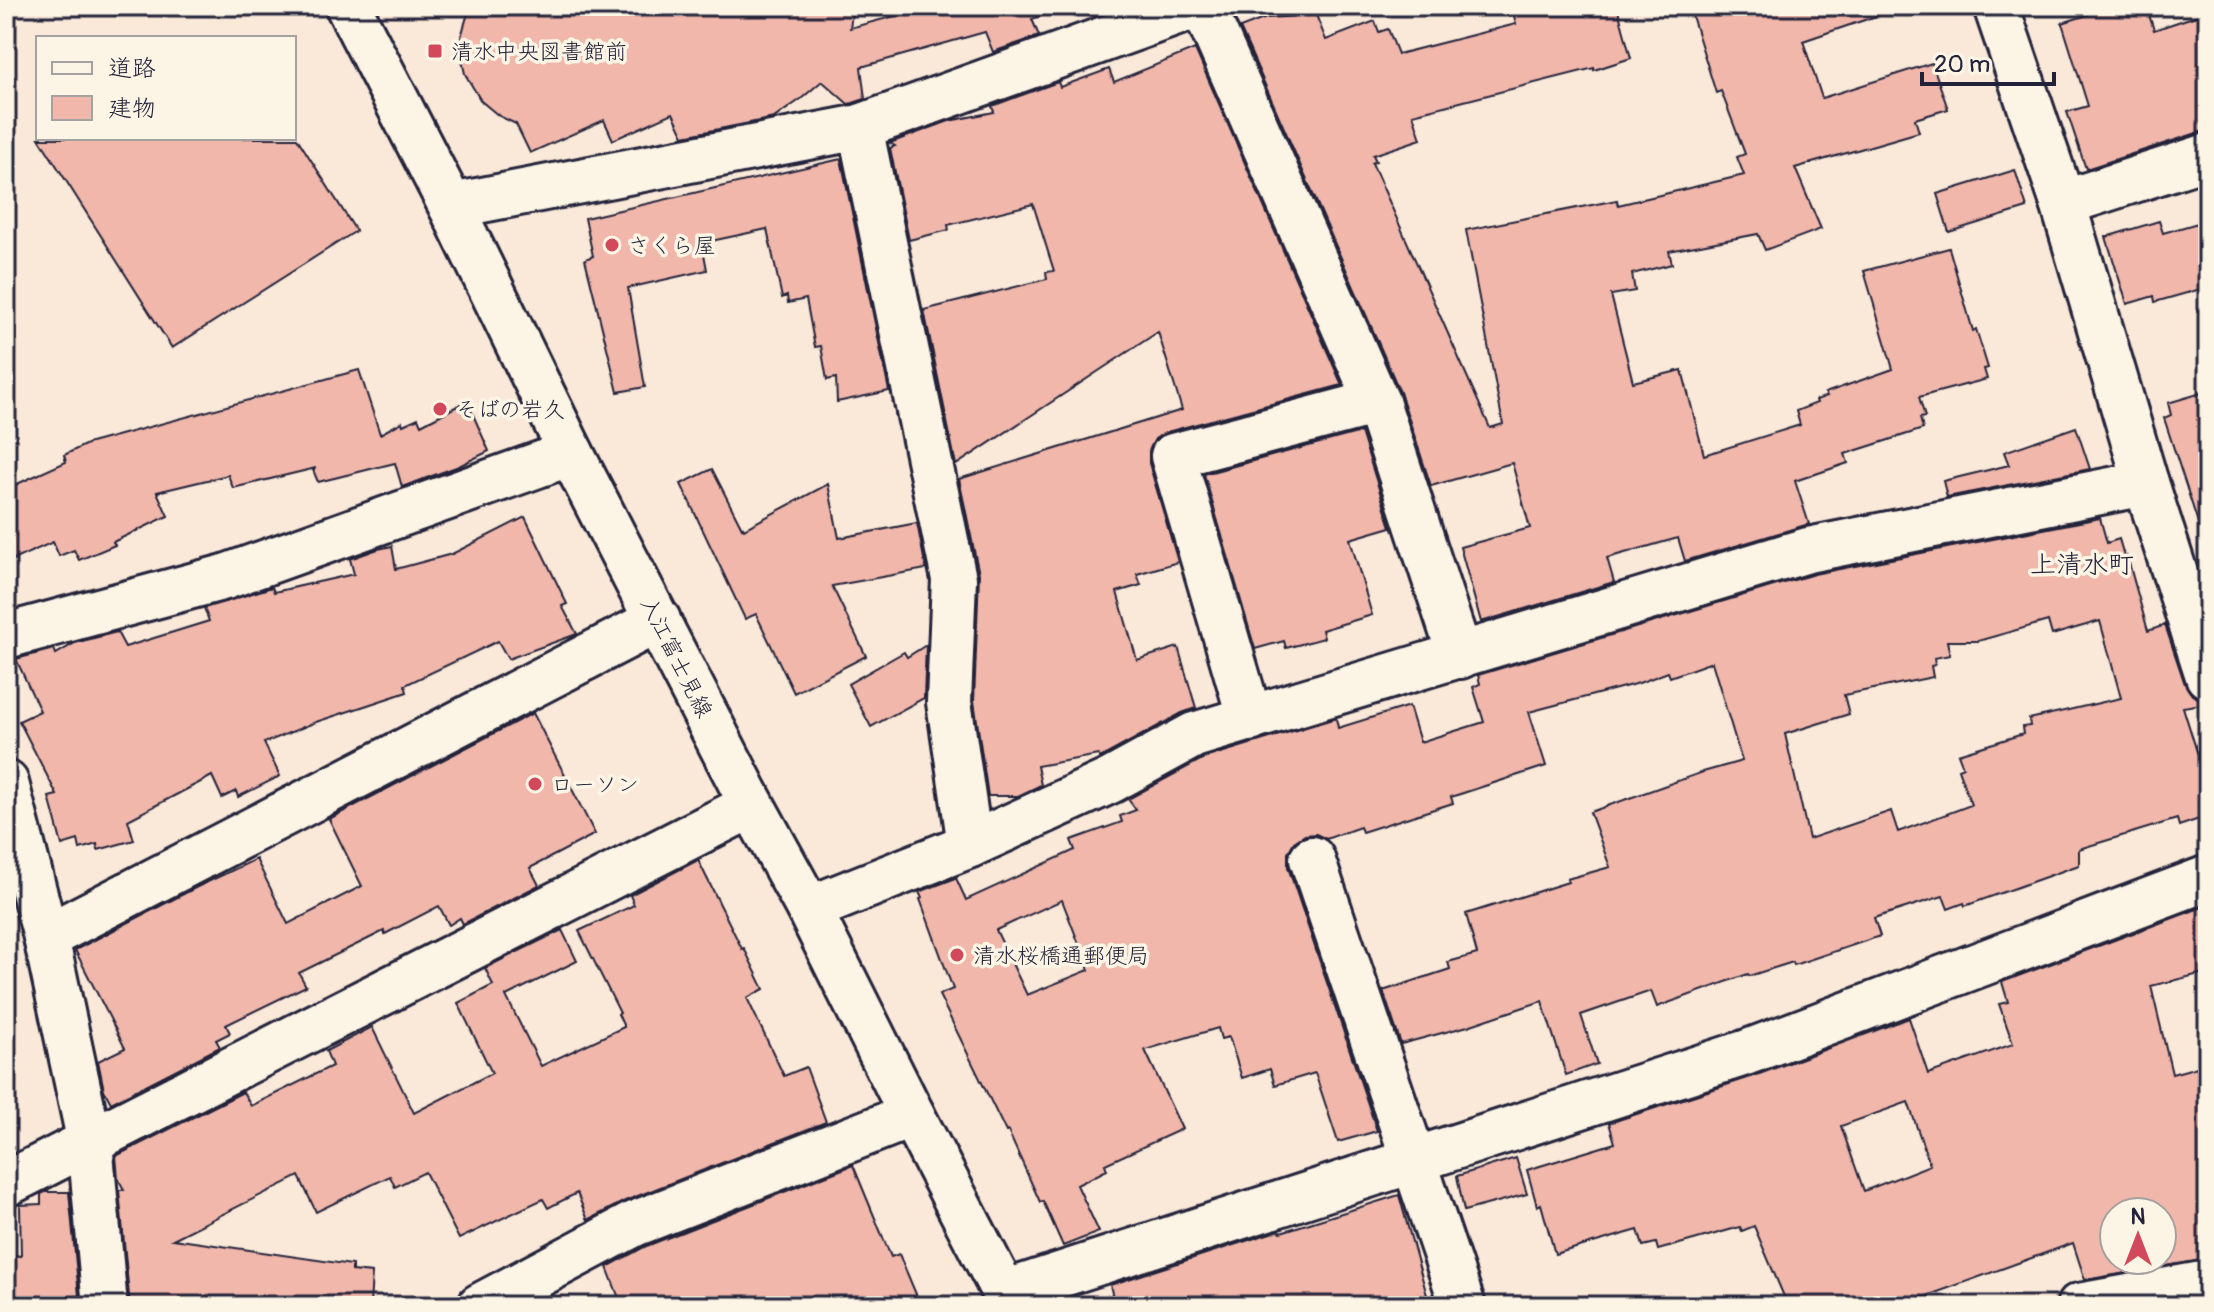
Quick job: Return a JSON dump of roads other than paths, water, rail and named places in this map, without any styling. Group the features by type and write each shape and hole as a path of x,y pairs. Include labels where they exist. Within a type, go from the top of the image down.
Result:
{"street":[{"name":"入江富士見線","path":"348,6 451,206 571,453 752,805 809,909 1008,1300"},
{"path":"451,206 860,127 1196,6"},
{"path":"1203,6 1377,402 1460,656"},
{"path":"1996,6 2063,203 2146,483 2208,676"},
{"path":"860,127 954,579 949,702 970,845"},
{"path":"2063,203 2208,156"},
{"path":"1250,719 1173,456 1377,402"},
{"path":"6,636 225,577 571,453"},
{"path":"809,909 970,845 1110,781 1194,735 1808,550 2146,483"},
{"path":"46,937 658,620"},
{"path":"6,783 46,937 90,1143 105,1306"},
{"path":"6,1184 752,805"},
{"path":"1312,859 1463,1306"},
{"path":"1008,1300 1415,1160 1745,1053 2208,878"},
{"path":"480,1306 634,1224 912,1115"},
{"path":"2079,1306 2208,1283"}],"place":[{"name":"清水中央図書館前","path":"435,51"},
{"name":"さくら屋","path":"612,245"},
{"name":"そばの岩久","path":"440,409"},
{"name":"ローソン","path":"535,784"},
{"name":"清水桜橋通郵便局","path":"957,955"}],"district":[{"name":"上清水町","path":"2082,564"}]}
